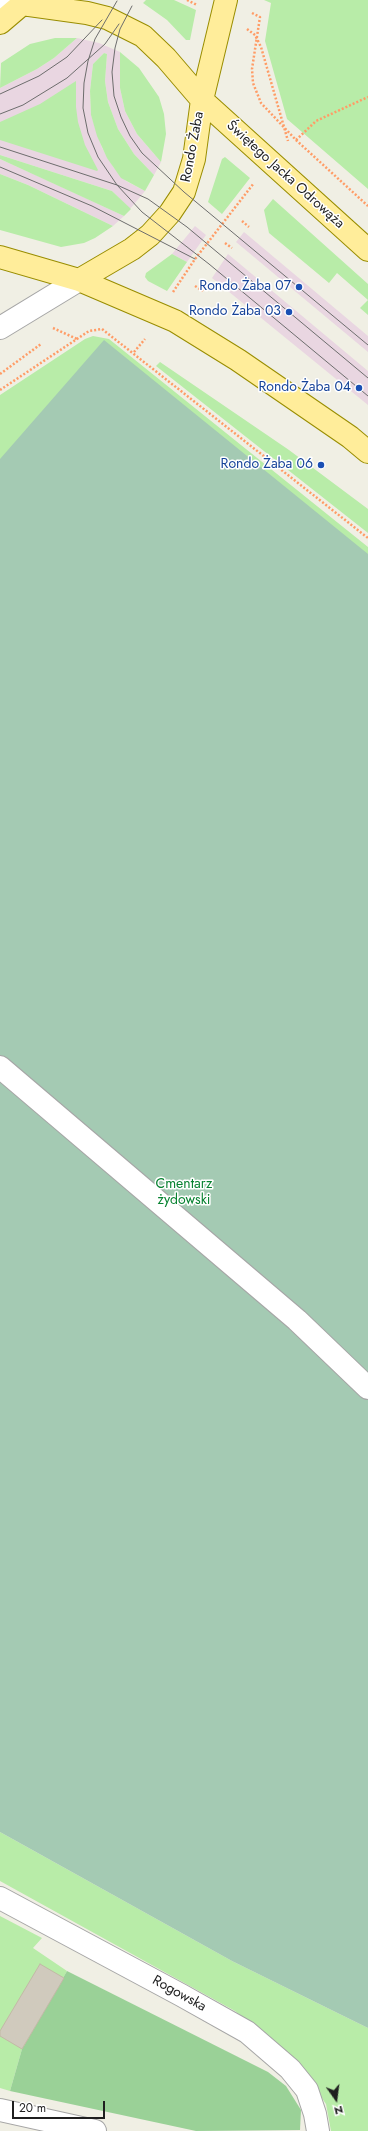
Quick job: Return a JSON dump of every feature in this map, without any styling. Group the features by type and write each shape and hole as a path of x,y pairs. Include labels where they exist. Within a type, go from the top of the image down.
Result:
{"main road":[{"path":"202,100 226,0"},
{"path":"0,23 25,2"},
{"name":"Rondo Żaba","path":"25,2 87,13 123,24 143,36 166,58 202,100 194,159 184,192 170,213 159,226 132,249 79,280"},
{"name":"Świętego Jacka Odrowąża","path":"202,100 368,250"},
{"path":"0,257 79,280 175,320 238,360 350,436 368,452"}],"street":[{"path":"0,4 25,2"},
{"path":"0,328 79,280"},
{"path":"0,1066 297,1320 368,1388"},
{"name":"Rogowska","path":"0,1898 181,1995 246,2032 290,2069 306,2090 315,2114 318,2131"},
{"path":"0,2110 95,2131"}],"path":[{"path":"187,0 199,6"},
{"path":"248,11 260,17 252,69 255,90 261,103 286,131 368,206"},
{"path":"244,27 257,38 262,47 286,131 287,144"},
{"path":"296,140 316,121 368,97"},
{"path":"172,294 195,258 254,182"},
{"path":"242,221 249,227"},
{"path":"225,243 232,248"},
{"path":"195,286 204,290"},
{"path":"52,328 77,339"},
{"path":"0,390 89,331 102,329 134,352 368,538"},
{"path":"134,352 149,335"},
{"path":"0,374 41,344"}],"shaded area":[{"path":"77,38 99,43 120,52 120,88 125,111 137,134 161,162 154,175 134,154 118,129 108,102 105,81 107,54 104,53 93,64 90,91 91,115 102,148 114,168 126,181 145,191 130,209 112,191 0,155 0,88 37,69 54,58"},
{"path":"0,159 124,216 113,226 28,185 0,174"},
{"path":"195,226 206,235 187,262 172,254"},
{"path":"244,232 368,336 368,352 236,242"},
{"path":"228,254 368,371 368,405 212,278"}],"green space":[{"path":"146,0 174,0 196,10 190,40 186,40 167,20 143,3"},
{"path":"264,0 368,0 368,189 287,119 265,41 271,3"},
{"path":"55,38 77,38 54,58 37,69 0,88 1,63 30,44"},
{"path":"120,52 139,68 159,97 164,114 166,134 161,162 137,134 125,111 120,88"},
{"path":"104,53 107,54 105,81 108,102 118,129 134,154 154,175 145,191 121,178 107,158 97,136 91,115 90,91 93,64"},
{"path":"76,81 76,107 78,122 85,145 98,170 97,171 0,140 0,122 40,104"},
{"path":"0,155 112,191 131,209 124,216 0,159"},
{"path":"225,157 250,178 222,214 208,202 222,159"},
{"path":"0,174 28,185 113,226 95,238 84,243 61,247 0,230"},
{"path":"273,199 368,284 368,300 337,273 329,283 269,233 264,210"},
{"path":"172,254 187,262 167,291 148,281 145,277 146,273"},
{"path":"368,300 368,315 360,308"},
{"path":"93,336 109,339 368,547 368,615 0,526 0,395 85,339"},
{"name":"Cmentarz żydowski","path":"104,340 368,554 368,2028 232,1961 0,1832 0,459"},
{"path":"160,362 289,450 368,509 368,533 156,366"},
{"path":"0,1832 232,1961 368,2028 368,2131 331,2131 326,2104 297,2062 235,2011 0,1881"},
{"path":"0,1916 42,1938 33,1948 67,1971 22,2049 10,2091 0,2088"},
{"path":"67,1971 268,2072 286,2086 301,2110 300,2130 196,2131 10,2091 22,2049"}],"building":[{"path":"40,1964 64,1978 22,2049 0,2036 0,2031"}],"tram line":[{"path":"117,1 95,39 88,61 84,83 83,108 88,133 98,157 117,185 142,212 209,264 368,396"},
{"path":"132,6 120,29 115,48 112,72 114,96 121,117 130,136 142,153 184,192 368,345"},
{"path":"0,94 39,76 67,57 102,20"},
{"path":"0,114 23,105 67,78 105,44 119,24"},
{"path":"0,147 117,185 148,199 187,227 368,378"},
{"path":"0,167 92,206 195,259"}],"place":[{"name":"Rondo Żaba 07","path":"299,287"},
{"name":"Rondo Żaba 03","path":"289,312"},
{"name":"Rondo Żaba 04","path":"359,388"},
{"name":"Rondo Żaba 06","path":"321,465"}]}
